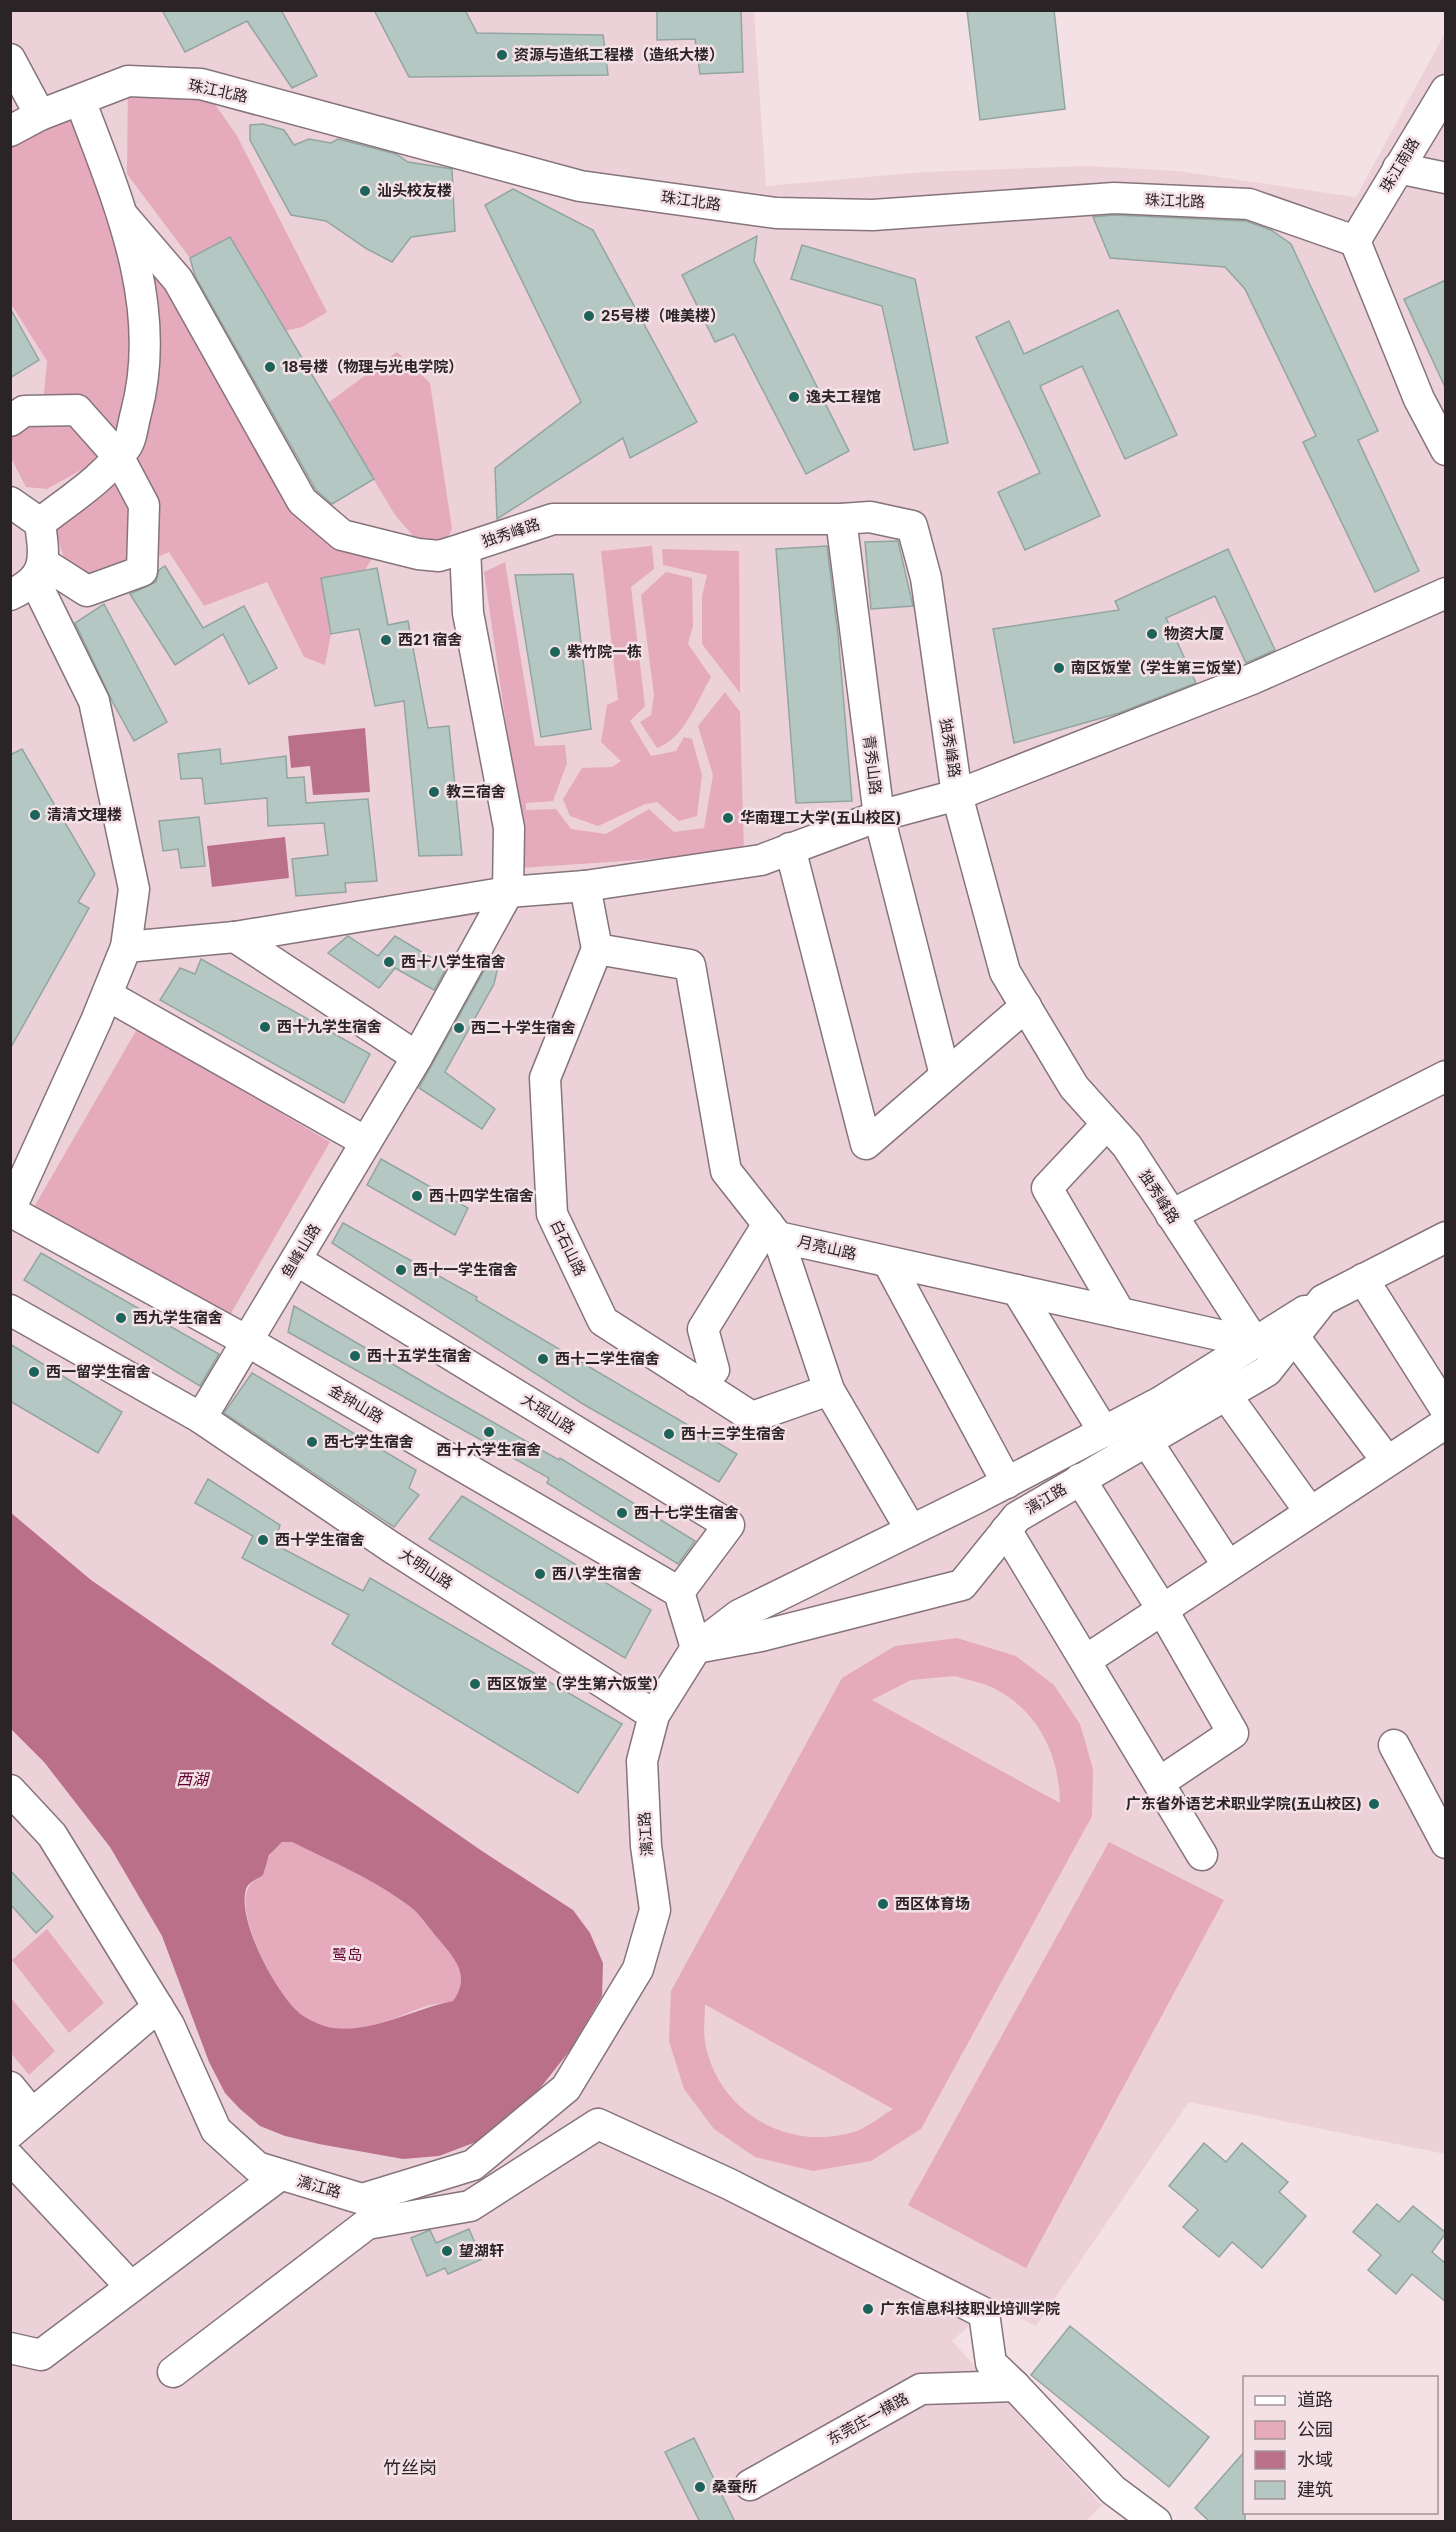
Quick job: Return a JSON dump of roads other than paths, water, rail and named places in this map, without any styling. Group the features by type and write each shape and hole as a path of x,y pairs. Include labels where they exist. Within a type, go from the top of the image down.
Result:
{"street":[{"path":"10,59 40,115"},
{"name":"珠江北路","path":"10,131 40,115 128,81 201,84 580,186 776,213 873,215 1114,198 1249,204 1355,241"},
{"name":"珠江南路","path":"1355,241 1446,90"},
{"path":"10,1210 18,1172 107,995 126,947 134,889 94,701 29,580 40,523 98,477 127,446 141,396 146,315 124,217 80,100"},
{"path":"1398,168 1446,178"},
{"name":"独秀峰路","path":"124,217 178,280 302,501 342,535 418,554 439,556 553,519 841,519 870,517 912,526 926,578 957,795 1005,972 1074,1087 1127,1146 1255,1343"},
{"path":"1355,241 1419,399 1446,450"},
{"path":"10,421 24,411 77,410 118,456 144,505 142,571 87,591 29,580"},
{"path":"10,502 40,523"},
{"name":"青秀山路","path":"841,519 879,816 945,1075"},
{"path":"465,548 468,614 509,828 508,892"},
{"path":"126,947 235,937 508,892 585,886 761,860 879,816 957,795 1252,679 1446,593"},
{"path":"790,848 866,1144 1026,1006"},
{"path":"585,886 597,949 690,965 726,1171 773,1231 829,1390 911,1530"},
{"name":"鱼峰山路","path":"201,1419 417,1057 508,892"},
{"path":"235,937 417,1057"},
{"name":"白石山路","path":"597,949 545,1078 552,1214 603,1321 752,1417 829,1390"},
{"path":"107,995 366,1142"},
{"path":"1171,1215 1446,1076"},
{"path":"1107,1125 1047,1188 1120,1313"},
{"name":"金钟山路","path":"10,1210 247,1341 679,1592"},
{"path":"697,1382 714,1371 704,1329 773,1231"},
{"name":"月亮山路","path":"773,1231 888,1262 1255,1343"},
{"name":"漓江路","path":"10,1790 52,1835 169,2025 216,2130 257,2167 362,2199 474,2165 566,2088 638,1969 655,1910 646,1846 642,1761 654,1715 696,1648 762,1636 962,1585 1017,1517 1267,1371 1323,1300 1445,1239"},
{"name":"大瑶山路","path":"296,1260 729,1526 679,1592"},
{"path":"888,1262 1007,1483"},
{"path":"1363,1279 1446,1410"},
{"path":"1017,1290 1104,1432"},
{"path":"679,1592 696,1648 740,1615 1007,1483 1162,1401 1323,1300"},
{"path":"10,1310 201,1419"},
{"path":"1294,1337 1387,1461"},
{"path":"1226,1395 1310,1512"},
{"name":"大明山路","path":"201,1419 391,1547 654,1715"},
{"path":"1086,1660 1446,1423"},
{"path":"1146,1440 1228,1566"},
{"path":"1080,1479 1162,1609 1233,1734 1160,1782"},
{"path":"1006,1530 1202,1854"},
{"path":"1394,1745 1446,1843"},
{"path":"10,2087 21,2124 158,2007"},
{"path":"173,2372 367,2224 470,2206 598,2124 729,2184 984,2313 991,2362 1113,2490 1156,2522"},
{"path":"10,2158 131,2288"},
{"path":"10,2348 41,2355 280,2175"},
{"name":"东莞庄一横路","path":"750,2485 921,2389 1015,2386"}],"water":[{"path":"365,728 370,792 313,795 310,766 291,768 288,736"},
{"path":"285,837 289,878 212,887 207,846"},
{"name":"西湖","path":"10,1512 91,1580 482,1851 573,1910 590,1933 603,1963 602,1996 571,2049 530,2101 476,2142 439,2156 403,2159 319,2144 285,2136 260,2126 225,2093 209,2062 162,1936 110,1847 44,1762 11,1729","holes":["282,1842 292,1842 370,1881 413,1909 456,1962 461,1984 453,2001 379,2024 349,2029 324,2026 299,2013 287,2000 259,1953 247,1918 245,1902 247,1886 263,1875 269,1855"]}],"place":[{"name":"资源与造纸工程楼（造纸大楼）","path":"502,55"},
{"name":"汕头校友楼","path":"365,191"},
{"name":"25号楼（唯美楼）","path":"589,316"},
{"name":"18号楼（物理与光电学院）","path":"270,367"},
{"name":"逸夫工程馆","path":"794,397"},
{"name":"物资大厦","path":"1152,634"},
{"name":"西21 宿舍","path":"386,640"},
{"name":"紫竹院一栋","path":"555,652"},
{"name":"南区饭堂（学生第三饭堂）","path":"1059,668"},
{"name":"教三宿舍","path":"434,792"},
{"name":"清清文理楼","path":"35,815"},
{"name":"华南理工大学(五山校区)","path":"728,818"},
{"name":"西十八学生宿舍","path":"389,962"},
{"name":"西十九学生宿舍","path":"265,1027"},
{"name":"西二十学生宿舍","path":"459,1028"},
{"name":"西十四学生宿舍","path":"417,1196"},
{"name":"西十一学生宿舍","path":"401,1270"},
{"name":"西九学生宿舍","path":"121,1318"},
{"name":"西十五学生宿舍","path":"355,1356"},
{"name":"西十二学生宿舍","path":"543,1359"},
{"name":"西一留学生宿舍","path":"34,1372"},
{"name":"西十六学生宿舍","path":"489,1432"},
{"name":"西十三学生宿舍","path":"669,1434"},
{"name":"西七学生宿舍","path":"312,1442"},
{"name":"西十七学生宿舍","path":"622,1513"},
{"name":"西十学生宿舍","path":"263,1540"},
{"name":"西八学生宿舍","path":"540,1574"},
{"name":"西区饭堂（学生第六饭堂）","path":"475,1684"},
{"name":"广东省外语艺术职业学院(五山校区)","path":"1374,1804"},
{"name":"西区体育场","path":"883,1904"},
{"name":"望湖轩","path":"447,2251"},
{"name":"广东信息科技职业培训学院","path":"868,2309"},
{"name":"桑蚕所","path":"700,2487"}],"district":[{"name":"竹丝岗","path":"410,2468"}],"park label":[{"name":"鹭岛","path":"347,1955"}]}
